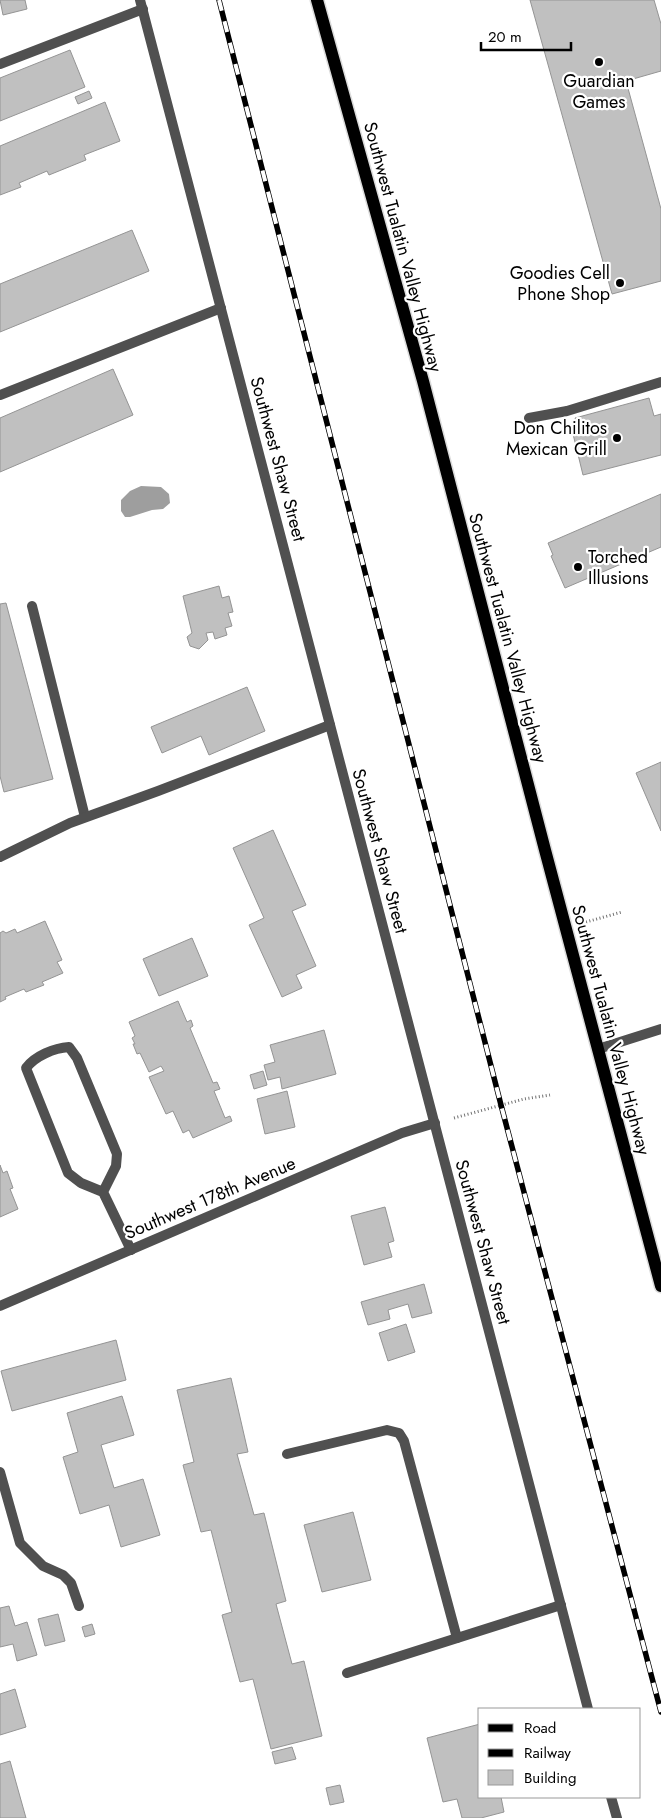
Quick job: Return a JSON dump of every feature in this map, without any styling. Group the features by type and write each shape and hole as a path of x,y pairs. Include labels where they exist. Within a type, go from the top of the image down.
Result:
{"main road":[{"name":"Southwest Tualatin Valley Highway","path":"317,0 425,389 661,1286"}],"street":[{"path":"0,64 141,5"},
{"name":"Southwest Shaw Street","path":"141,5 588,1708"},
{"path":"0,395 221,308"},
{"path":"529,418 567,411 661,382"},
{"path":"32,606 85,818"},
{"path":"0,857 70,822 158,791 330,725"},
{"path":"598,1049 661,1028"},
{"path":"103,1192 116,1166 117,1154 77,1058 69,1047 60,1048 38,1057 30,1062 26,1068 68,1173 81,1183 103,1192 130,1250"},
{"name":"Southwest 178th Avenue","path":"0,1306 402,1132 434,1124"},
{"path":"287,1454 387,1430 398,1433 404,1441 457,1638"},
{"path":"0,1472 20,1543 43,1566 63,1576 71,1583 79,1606"},
{"path":"347,1673 561,1605"},
{"path":"611,1798 617,1818"}],"path":[{"path":"566,928 622,912"},
{"path":"434,1124 524,1099 550,1095"}],"shaded area":[{"path":"141,486 161,487 169,494 170,503 163,509 125,517 121,511 121,500 130,491"}],"building":[{"path":"0,0 25,0 27,9 3,15"},
{"path":"530,0 654,0 661,24 661,71 626,81 661,209 661,281 612,294"},
{"path":"70,50 85,87 0,121 0,78"},
{"path":"89,91 92,98 78,104 75,97"},
{"path":"105,102 120,141 84,155 86,160 49,175 47,171 19,183 21,187 0,195 0,146"},
{"path":"132,230 149,271 0,332 0,284"},
{"path":"113,369 133,415 0,472 0,418"},
{"name":"Don Chilitos Mexican Grill","path":"649,398 654,416 661,414 661,455 583,475 573,434 579,433 575,418"},
{"path":"661,494 661,547 565,588 551,556 553,555 548,543"},
{"path":"219,586 222,598 229,596 233,612 228,613 232,626 225,628 227,635 215,639 213,632 206,633 208,640 199,649 190,646 187,637 192,633 183,596"},
{"path":"6,603 53,779 4,792 0,776 0,604"},
{"path":"247,687 265,731 209,755 201,736 162,753 151,727"},
{"path":"661,762 661,831 636,773"},
{"path":"273,830 306,905 292,911 316,966 296,975 302,988 282,997 249,925 264,918 233,848"},
{"path":"45,921 62,960 57,962 63,973 42,982 44,985 26,992 24,989 5,997 6,999 0,1002 0,933 3,931 6,933 15,929 17,933"},
{"path":"192,938 208,976 159,996 143,959"},
{"path":"178,1001 187,1022 191,1020 193,1026 190,1028 213,1083 217,1082 220,1089 214,1091 225,1118 230,1116 232,1121 193,1138 189,1130 183,1133 173,1111 166,1114 149,1077 164,1071 161,1066 149,1072 140,1053 137,1054 133,1044 135,1044 132,1038 135,1036 129,1022"},
{"path":"324,1030 336,1074 282,1089 280,1077 268,1080 264,1065 275,1062 270,1045"},
{"path":"263,1071 267,1085 254,1089 250,1075"},
{"path":"287,1091 295,1127 265,1134 257,1099"},
{"path":"0,1165 3,1173 7,1171 13,1188 10,1189 18,1209 0,1217"},
{"path":"385,1207 394,1241 388,1243 392,1257 364,1265 351,1216"},
{"path":"424,1284 432,1313 412,1318 408,1304 388,1310 390,1319 368,1325 361,1302"},
{"path":"406,1324 415,1352 388,1361 379,1333"},
{"path":"116,1340 126,1380 12,1411 1,1371"},
{"path":"231,1378 248,1452 237,1454 254,1515 264,1513 286,1601 276,1604 292,1664 304,1661 322,1736 271,1749 253,1679 240,1682 222,1615 232,1612 211,1530 201,1532 183,1465 194,1462 177,1390"},
{"path":"122,1396 134,1435 101,1445 114,1488 143,1479 160,1535 121,1547 109,1505 80,1514 63,1457 78,1452 67,1413"},
{"path":"353,1512 371,1580 322,1592 304,1525"},
{"path":"9,1606 15,1626 27,1622 37,1655 17,1661 13,1644 0,1647 0,1608"},
{"path":"58,1614 65,1641 45,1646 38,1619"},
{"path":"92,1624 95,1634 85,1637 82,1627"},
{"path":"15,1689 26,1727 0,1735 0,1694"},
{"path":"478,1725 478,1798 501,1798 504,1812 481,1818 462,1818 457,1799 443,1802 427,1738"},
{"path":"292,1747 296,1759 275,1764 272,1752"},
{"path":"10,1761 26,1818 0,1818 0,1764"},
{"path":"340,1785 344,1802 330,1805 326,1788"}],"railway":[{"path":"219,0 501,1105 661,1712"}],"place":[{"name":"Guardian Games","path":"599,62"},
{"name":"Goodies Cell Phone Shop","path":"620,283"},
{"name":"Don Chilitos Mexican Grill","path":"617,438"},
{"name":"Torched Illusions","path":"578,567"}]}
